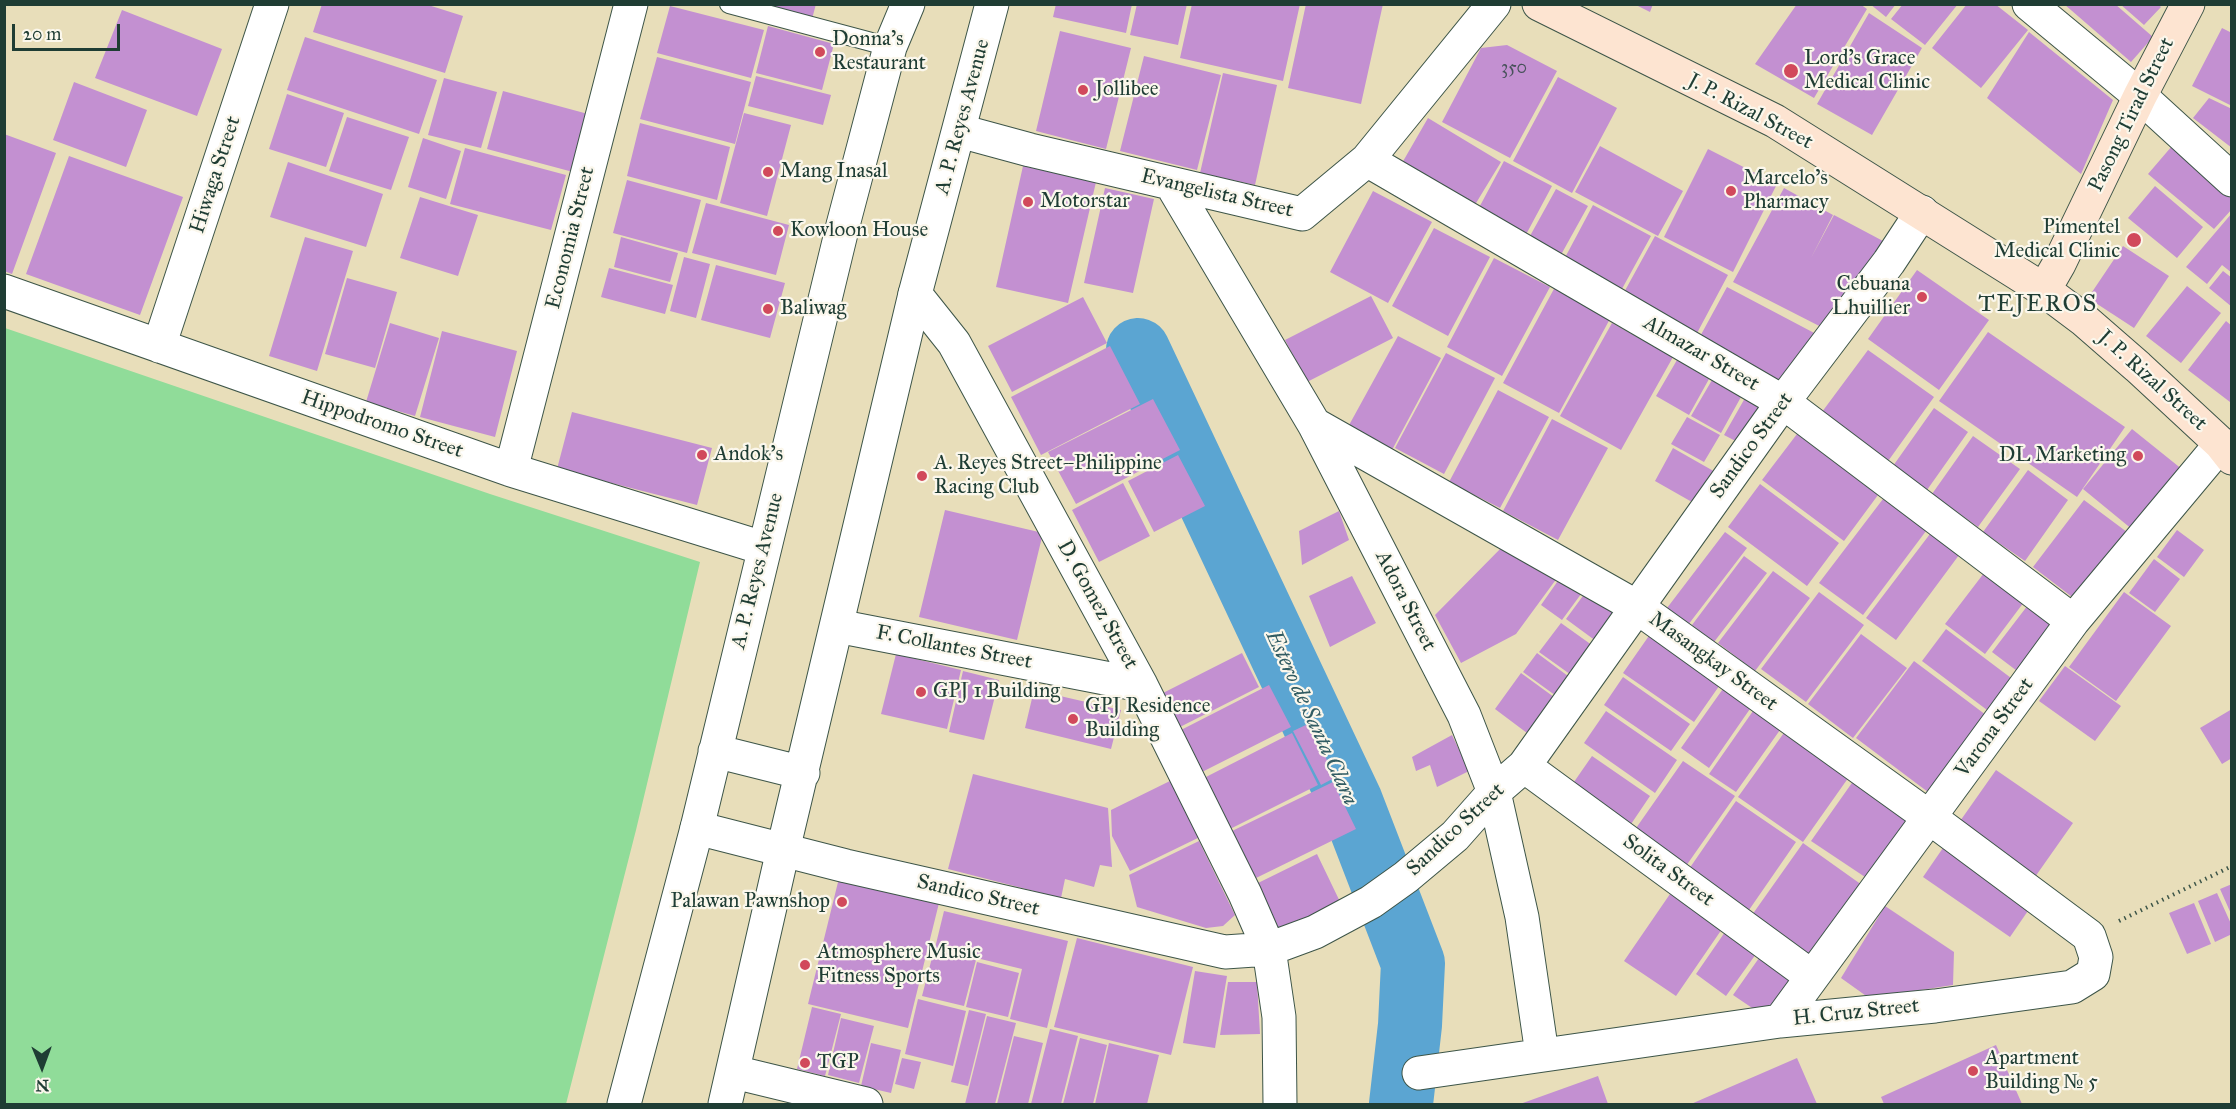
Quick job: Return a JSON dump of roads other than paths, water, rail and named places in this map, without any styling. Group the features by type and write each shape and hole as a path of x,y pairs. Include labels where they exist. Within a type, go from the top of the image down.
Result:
{"main road":[{"name":"J. P. Rizal Street","path":"1539,4 1776,121 2044,290 2084,320 2226,451"},
{"name":"Pasong Tirad Street","path":"2044,290 2188,4"}],"street":[{"name":"Hiwaga Street","path":"159,346 272,4"},
{"name":"Economia Street","path":"512,470 631,4"},
{"name":"A. P. Reyes Avenue","path":"624,1104 697,828 843,225 890,47 908,4"},
{"name":"A. P. Reyes Avenue","path":"725,1104 915,294 993,4"},
{"name":"Evangelista Street","path":"960,131 1172,185 1302,214 1367,160 1494,4"},
{"path":"2029,4 2140,96 2232,180"},
{"name":"Almazar Street","path":"1367,160 1783,402 2073,621"},
{"name":"Adora Street","path":"1172,185 1314,424 1464,716 1494,792 1522,917 1542,1054"},
{"name":"Sandico Street","path":"697,828 1225,952 1269,949 1315,932 1371,902 1406,877 1455,836 1494,792 1524,766 1783,402 1889,262 1922,212"},
{"name":"Hippodromo Street","path":"4,291 512,470 763,548"},
{"name":"D. Gomez Street","path":"915,294 954,343 1141,685 1245,894 1269,949 1279,1017 1280,1104"},
{"name":"Masangkay Street","path":"1314,424 1637,607 1929,817 2089,936"},
{"name":"Varona Street","path":"1780,1021 2073,621 2226,451"},
{"name":"F. Collantes Street","path":"837,626 1141,685"},
{"path":"714,751 802,773"},
{"name":"Solita Street","path":"1524,766 1811,976"},
{"name":"H. Cruz Street","path":"1419,1073 1780,1021 1935,1006 2072,987 2092,974 2096,957 2089,936"},
{"path":"734,1072 866,1104"}],"lane":[{"path":"729,4 890,47"}],"waterway":[{"name":"Estero de Santa Clara","path":"1138,350 1351,802 1413,963 1410,1025 1401,1104"}],"place":[{"name":"Donna's Restaurant","path":"820,52"},
{"name":"Lord's Grace Medical Clinic","path":"1791,71"},
{"name":"Jollibee","path":"1083,90"},
{"name":"Mang Inasal","path":"768,172"},
{"name":"Marcelo's Pharmacy","path":"1731,191"},
{"name":"Motorstar","path":"1028,202"},
{"name":"Kowloon House","path":"778,231"},
{"name":"Pimentel Medical Clinic","path":"2134,240"},
{"name":"Cebuana Lhuillier","path":"1922,297"},
{"name":"Baliwag","path":"768,309"},
{"name":"Andok's","path":"702,455"},
{"name":"DL Marketing","path":"2138,456"},
{"name":"A. Reyes Street–Philippine Racing Club","path":"922,476"},
{"name":"GPJ 1 Building","path":"921,692"},
{"name":"GPJ Residence Building","path":"1073,719"},
{"name":"Palawan Pawnshop","path":"842,902"},
{"name":"Atmosphere Music Fitness Sports","path":"805,965"},
{"name":"TGP","path":"805,1063"},
{"name":"Apartment Building № 5","path":"1973,1071"}],"district":[{"name":"TEJEROS","path":"2038,305"}]}
